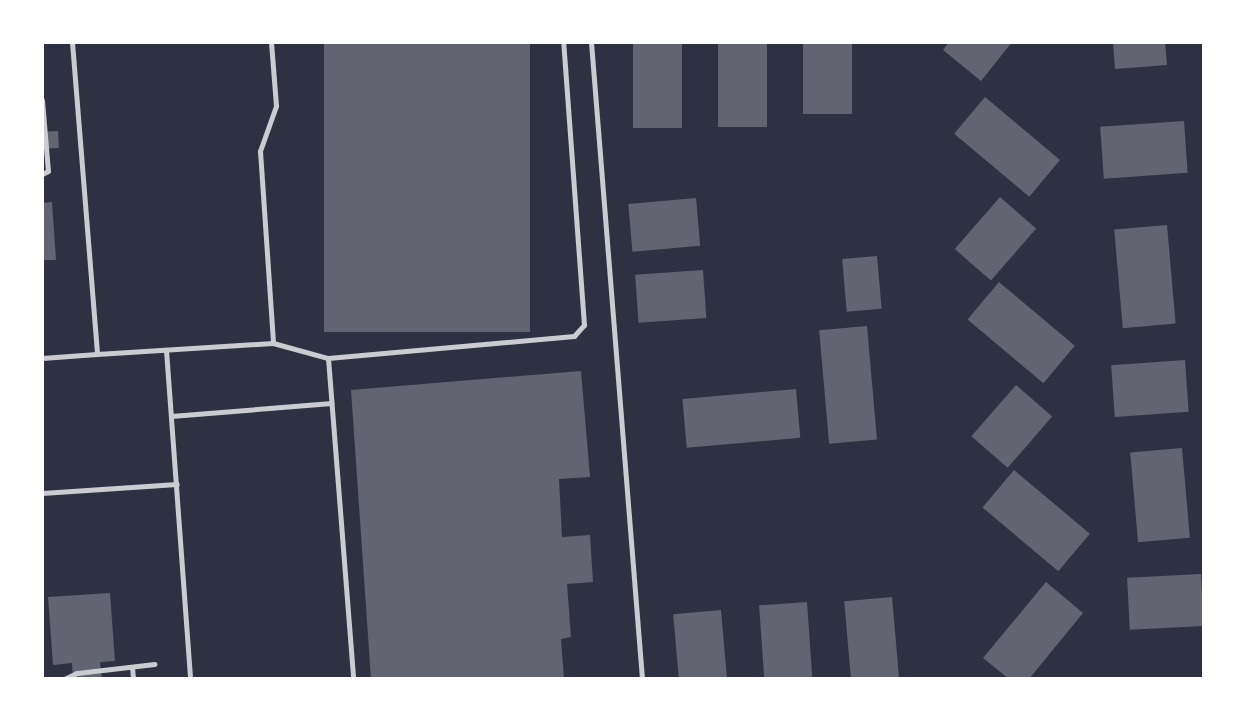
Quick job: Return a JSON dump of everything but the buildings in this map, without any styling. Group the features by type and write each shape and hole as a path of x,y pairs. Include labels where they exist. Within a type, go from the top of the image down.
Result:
{"lane":[{"path":"72,42 97,354"},
{"path":"271,42 276,106 260,151 273,343"},
{"path":"42,358 273,343 328,358 574,336 584,325 563,42"},
{"path":"591,42 642,679"},
{"path":"42,100 48,171 42,174"},
{"path":"166,350 190,679"},
{"path":"328,358 353,679"},
{"path":"171,416 331,403"},
{"path":"42,493 177,484"},
{"path":"64,679 77,673 154,664"},
{"path":"132,667 133,679"}]}
